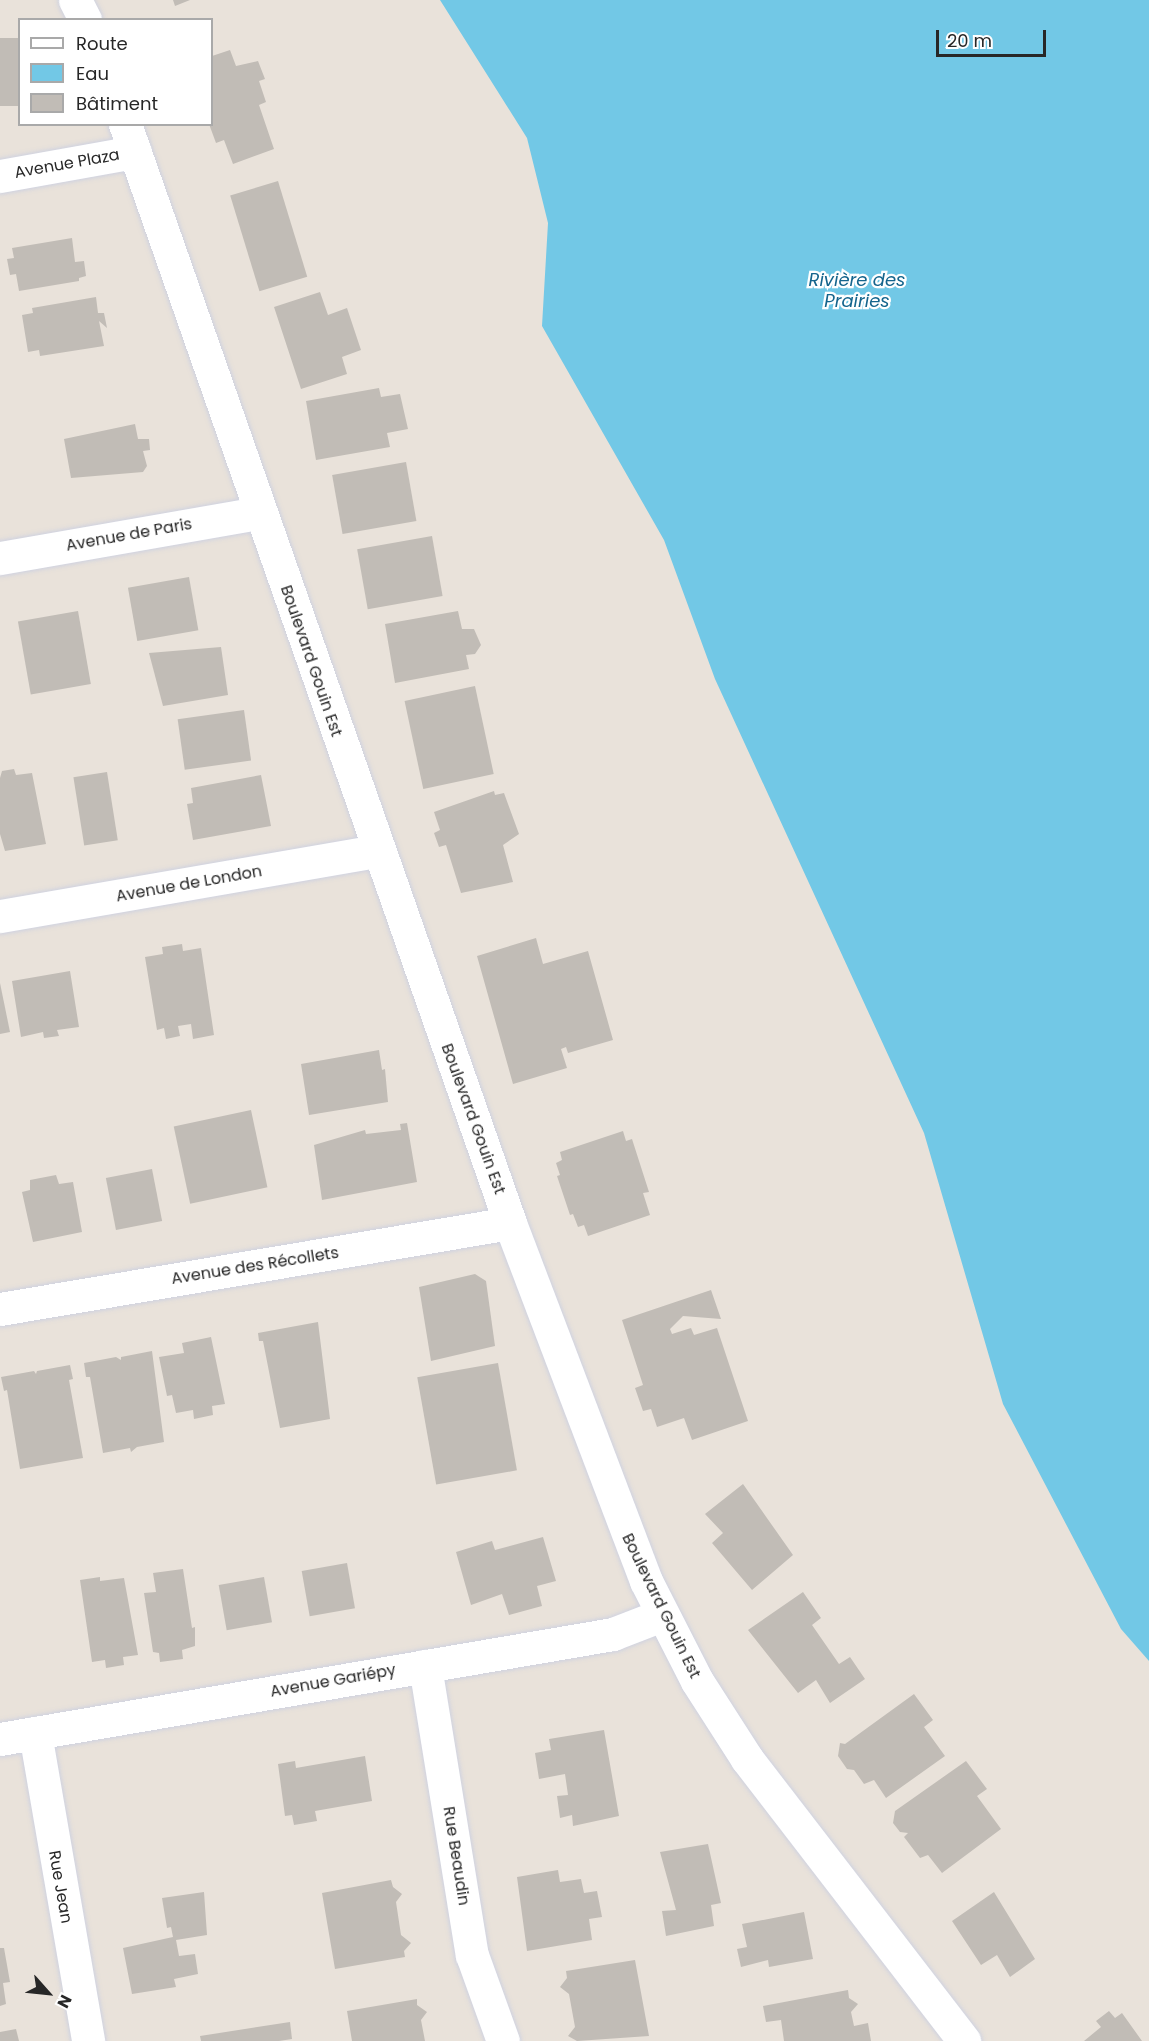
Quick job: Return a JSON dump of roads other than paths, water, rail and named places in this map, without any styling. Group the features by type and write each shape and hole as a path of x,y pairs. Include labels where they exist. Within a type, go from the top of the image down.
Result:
{"street":[{"path":"75,0 84,18"},
{"name":"Avenue Plaza","path":"0,176 130,138"},
{"name":"Boulevard Gouin Est","path":"130,138 377,851 510,1223 625,1533 662,1615 709,1701 760,1778 964,2041"},
{"name":"Avenue de Paris","path":"0,558 259,513"},
{"name":"Avenue de London","path":"0,916 377,851"},
{"name":"Avenue des Récollets","path":"0,1309 510,1223"},
{"name":"Avenue Gariépy","path":"0,1739 613,1634 662,1615"},
{"name":"Rue Beaudin","path":"425,1666 472,1955 503,2041"},
{"name":"Rue Jean","path":"35,1733 88,2041"}],"water":[{"name":"Rivière des Prairies","path":"440,0 1149,0 1149,1661 1121,1629 1003,1404 924,1133 715,679 664,540 542,326 548,223 527,138"}]}
